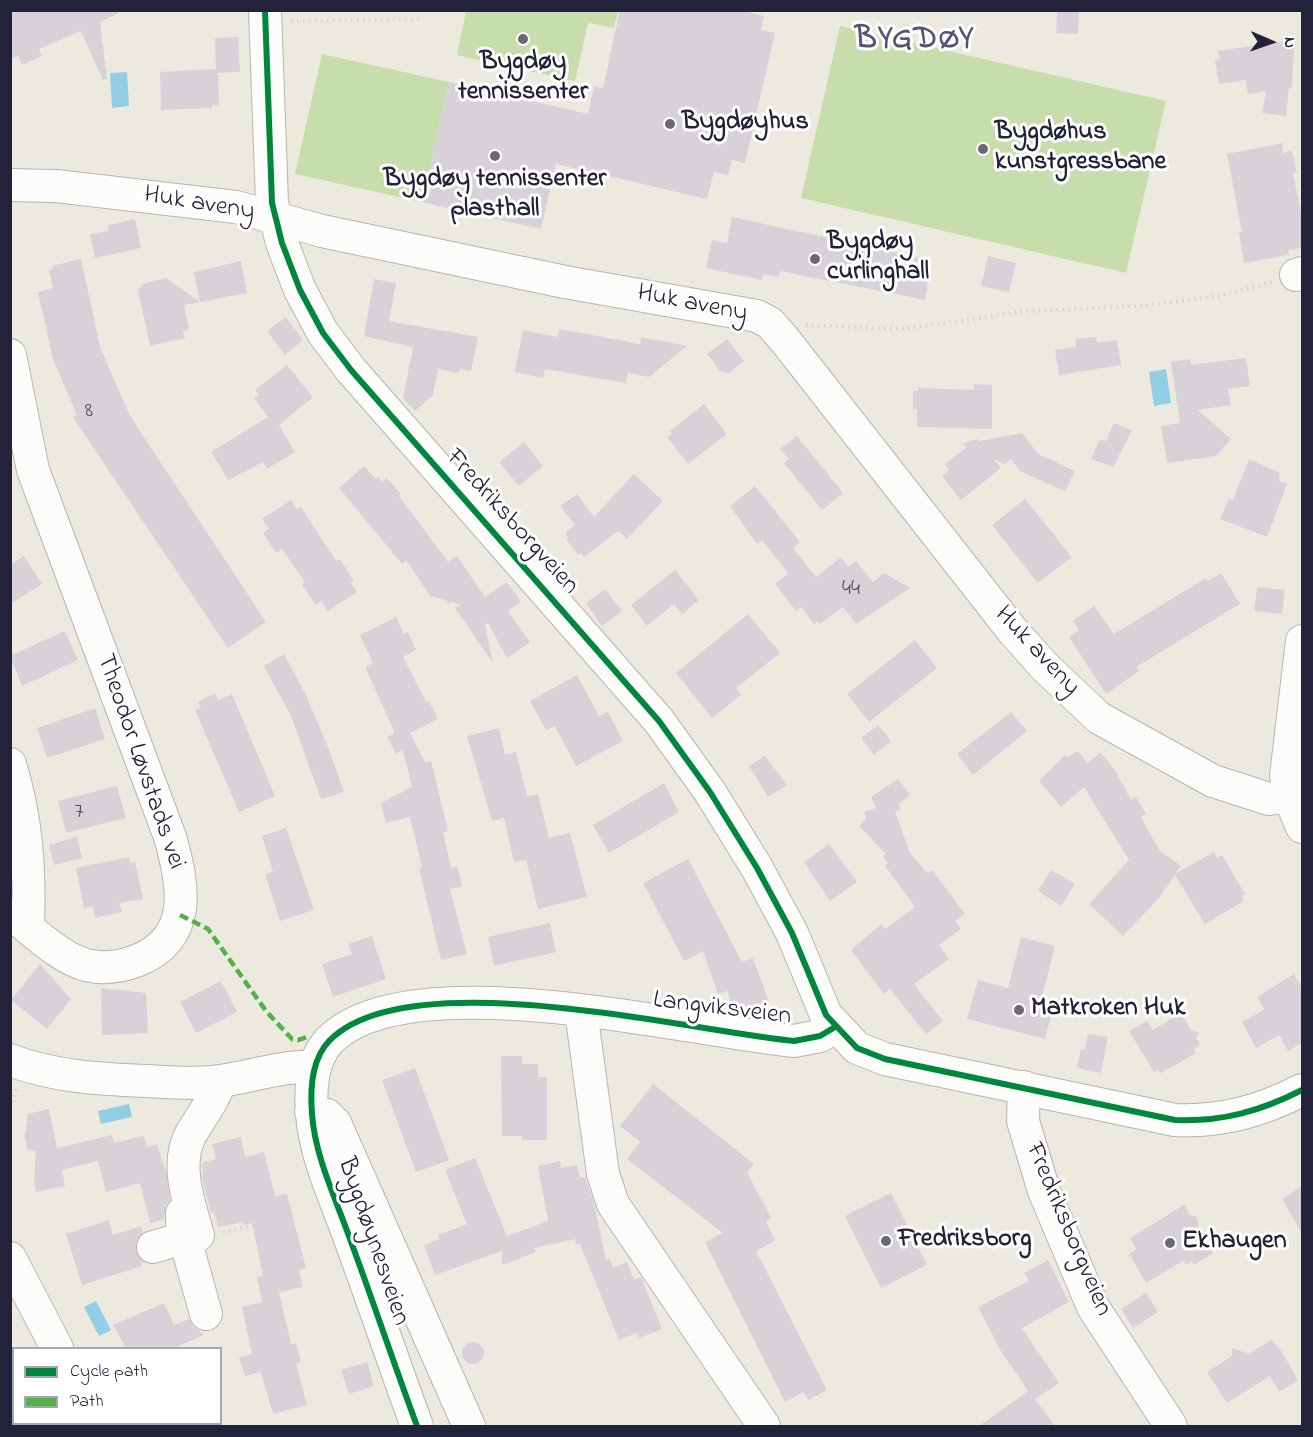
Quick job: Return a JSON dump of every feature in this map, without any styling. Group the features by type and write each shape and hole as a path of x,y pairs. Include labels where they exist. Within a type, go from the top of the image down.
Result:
{"street":[{"name":"Fredriksborgveien","path":"265,17 269,181 275,218 300,290 337,352 385,410 659,721 710,792 776,901 818,999 835,1027"},
{"name":"Huk aveny","path":"10,185 56,186 236,207 322,231 565,282 757,316 770,323 1012,630 1044,666 1099,718 1213,781 1269,799 1289,795"},
{"name":"Theodor Løvstads vei","path":"10,355 22,470 170,837 179,868 180,915 174,931 160,948 125,965 87,965 69,958 19,920 30,868 25,823 10,764"},
{"path":"1302,641 1286,777 1289,795 1302,827"},
{"name":"Langviksveien","path":"315,1067 329,1041 342,1031 375,1016 393,1011 475,1001 535,1004 794,1041 820,1036 835,1027"},
{"path":"581,1011 603,1174 613,1204 764,1426"},
{"path":"835,1027 857,1048 869,1054 1154,1116 1199,1121 1248,1113 1302,1090"},
{"path":"10,1060 52,1072 95,1078 193,1083 220,1081 285,1066 315,1067"},
{"name":"Bygdøynesveien","path":"315,1067 311,1112 318,1146 417,1426"},
{"path":"206,1314 191,1237 181,1216 189,1203 185,1171 188,1140 216,1096 220,1081"},
{"name":"Fredriksborgveien","path":"1024,1087 1023,1121 1044,1191 1093,1307 1172,1426"},
{"name":"Bygdøynesveien","path":"311,1112 327,1115 335,1123 469,1426"},
{"path":"153,1247 191,1237"},
{"path":"10,1258 46,1344"}],"path":[{"path":"265,17 422,19"},
{"path":"770,323 903,329 1027,311 1142,306 1197,299 1218,296 1299,274"},
{"path":"191,1237 204,1237 269,1222"}],"green space":[{"name":"Bygdøy tennissenter","path":"466,10 618,11 614,28 588,23 575,81 457,55"},
{"name":"Bygdøhus kunstgressbane","path":"840,26 1166,101 1126,273 801,198"},
{"path":"322,54 449,82 422,202 295,174"}],"water":[{"path":"127,72 129,106 112,108 110,73"},
{"path":"1166,369 1171,403 1154,406 1149,372"},
{"path":"129,1104 132,1117 101,1124 98,1111"},
{"path":"96,1301 111,1330 99,1336 84,1307"}],"building":[{"path":"10,10 125,10 100,22 107,79 103,80 81,31 39,49 42,56 22,65 18,56 10,59"},
{"name":"Bygdøyhus","path":"620,10 740,10 764,16 761,30 775,33 745,163 732,160 728,175 714,172 707,199 556,164 541,229 422,202 449,82 498,93 501,77 521,81 518,98 588,114 594,86 603,88"},
{"path":"1057,10 1079,10 1078,34 1056,33"},
{"path":"238,37 240,72 218,73 219,105 212,105 212,108 161,110 160,72 216,69 215,38"},
{"path":"1284,41 1285,44 1294,43 1292,87 1289,88 1286,116 1262,113 1266,91 1248,94 1246,80 1219,84 1215,60 1220,59 1218,51"},
{"path":"1283,143 1282,153 1292,151 1297,173 1293,173 1302,217 1302,248 1288,250 1289,255 1244,263 1239,232 1242,232 1227,154"},
{"name":"Bygdøy curlinghall","path":"732,217 925,259 921,280 928,282 925,300 780,271 779,277 764,274 762,280 706,268 712,240 727,243"},
{"path":"135,219 141,248 95,258 90,234 109,231 108,225"},
{"path":"988,256 1016,263 1009,292 981,286"},
{"path":"81,259 100,347 130,416 266,622 228,648 73,417 77,415 53,359 38,292 53,288 49,270 53,269 52,266"},
{"path":"241,261 247,293 200,302 194,272"},
{"path":"166,278 200,302 184,305 189,329 183,331 185,338 150,346 138,290 143,284"},
{"path":"374,279 396,283 389,321 478,337 471,371 460,369 459,373 438,369 433,395 415,411 403,398 413,347 364,336"},
{"path":"286,317 303,340 285,355 267,331"},
{"path":"559,329 640,344 641,337 687,346 649,377 628,373 626,383 545,369 543,378 515,372 523,330 558,337"},
{"path":"1096,337 1097,343 1117,340 1121,365 1059,375 1055,350 1076,347 1075,339"},
{"path":"727,339 744,361 729,373 721,372 707,354"},
{"path":"1246,358 1250,386 1228,389 1231,405 1198,410 1231,439 1216,456 1167,463 1161,426 1180,423 1171,362 1191,359 1191,365"},
{"path":"287,365 313,397 279,425 295,452 267,469 263,462 228,480 211,452 268,417 254,398 259,395 255,390"},
{"path":"974,384 992,385 992,429 917,427 917,409 913,409 913,391 918,391 918,388 974,390"},
{"path":"704,404 727,434 688,464 667,437 672,434 670,431"},
{"path":"1114,423 1132,430 1113,467 1091,459 1100,439 1106,441"},
{"path":"1022,433 1038,454 1075,471 1065,491 1020,471 1011,459 1005,464 993,459 1001,468 961,500 942,476 949,470 945,464 967,447 962,444 977,439 979,441"},
{"path":"797,436 843,493 822,510 784,463 789,459 780,449"},
{"path":"524,442 543,466 519,486 499,462"},
{"path":"1249,459 1280,473 1279,481 1287,484 1267,537 1220,519 1229,498 1233,500"},
{"path":"364,466 376,479 378,477 382,482 387,478 401,494 399,496 448,562 457,556 485,597 507,582 521,602 508,611 530,642 507,658 488,623 485,625 493,663 455,608 462,605 452,602 449,604 446,600 430,596 407,561 402,564 339,488"},
{"path":"634,474 663,501 627,539 618,531 584,557 581,553 578,555 566,539 568,537 565,533 575,525 560,506 577,494 594,517"},
{"path":"755,486 800,542 793,548 816,577 841,557 848,567 856,561 873,582 884,573 910,588 856,624 843,607 820,624 817,621 814,624 801,607 796,611 775,584 788,573 762,540 757,544 730,506"},
{"path":"1025,499 1072,557 1038,583 992,525"},
{"path":"291,500 297,509 301,507 336,561 340,559 354,581 351,583 357,592 328,611 321,601 316,605 302,585 305,582 282,549 276,553 263,533 269,529 262,519"},
{"path":"24,556 42,584 10,604 10,565"},
{"path":"675,570 699,600 682,614 674,604 647,626 631,605"},
{"path":"1221,573 1240,604 1136,667 1139,671 1106,694 1069,637 1079,630 1073,621 1094,606 1114,634 1206,578 1208,581"},
{"path":"1257,587 1285,590 1282,614 1254,611"},
{"path":"605,589 622,611 602,626 586,603"},
{"path":"748,614 780,653 736,688 741,695 712,718 676,673"},
{"path":"396,617 404,634 408,632 416,650 403,657 426,702 429,701 438,719 410,733 425,762 431,761 448,831 443,832 451,868 457,866 462,886 450,889 467,954 441,960 419,868 422,867 410,817 386,823 381,803 412,787 403,750 396,754 387,737 395,733 365,667 373,663 360,635"},
{"path":"65,631 78,660 22,686 10,656"},
{"path":"915,640 937,668 869,722 847,694"},
{"path":"284,654 306,695 344,792 321,799 291,716 264,666"},
{"path":"577,675 599,716 608,712 623,741 576,766 555,726 546,730 530,701"},
{"path":"215,693 218,700 232,694 275,796 239,812 195,710 201,708 198,702"},
{"path":"95,708 105,739 47,758 37,728"},
{"path":"1011,712 1027,731 973,775 957,754"},
{"path":"878,725 891,741 874,755 861,738"},
{"path":"499,728 505,755 516,752 527,796 538,794 549,838 570,833 587,897 538,909 526,860 514,862 504,818 492,821 467,736"},
{"path":"1078,751 1088,763 1100,752 1115,770 1131,800 1136,797 1146,814 1141,817 1159,850 1181,866 1175,874 1214,852 1217,858 1222,855 1245,894 1241,896 1244,901 1205,924 1175,875 1160,897 1123,936 1089,904 1129,860 1084,787 1061,807 1039,781 1065,755 1067,757"},
{"path":"765,756 787,785 768,797 749,766"},
{"path":"898,779 910,795 898,804 901,809 895,812 910,853 927,873 932,870 965,914 955,921 961,929 939,945 949,959 914,984 943,1021 926,1034 890,989 884,994 851,950 881,924 885,929 915,907 885,866 888,863 883,857 886,854 859,826 866,819 864,812 876,808 871,797"},
{"path":"664,783 679,812 609,853 593,825"},
{"path":"117,786 126,818 66,833 58,801"},
{"path":"286,828 314,910 280,921 265,874 273,871 262,836"},
{"path":"77,837 82,858 54,865 49,845"},
{"path":"829,844 857,882 830,901 804,862"},
{"path":"129,857 130,863 135,862 143,899 119,903 122,912 95,918 93,906 84,908 76,868"},
{"path":"688,859 742,962 753,958 769,1002 735,1014 727,991 718,994 703,951 684,961 643,883"},
{"path":"1051,870 1075,884 1061,906 1038,891"},
{"path":"550,923 556,952 494,966 488,937"},
{"path":"372,936 386,979 333,997 322,964 352,954 348,944"},
{"path":"1021,937 1055,946 1042,997 1055,1000 1045,1039 967,1019 978,980 1008,988"},
{"path":"40,964 71,999 47,1029 11,1000"},
{"path":"1294,974 1302,988 1302,1043 1288,1051 1279,1035 1256,1048 1242,1022 1264,1010 1257,997"},
{"path":"221,981 237,1012 196,1033 180,1002"},
{"path":"101,988 146,993 148,1033 102,1035"},
{"path":"1181,1013 1191,1030 1199,1032 1196,1038 1200,1045 1193,1049 1196,1053 1161,1073 1158,1070 1154,1072 1129,1031 1147,1021 1153,1030"},
{"path":"1088,1034 1108,1037 1101,1073 1077,1068 1081,1049 1085,1050"},
{"path":"501,1056 522,1056 522,1064 538,1064 538,1077 547,1077 547,1140 522,1140 522,1136 502,1136"},
{"path":"415,1068 449,1160 416,1172 382,1080"},
{"path":"653,1084 754,1164 747,1172 771,1218 766,1221 775,1241 756,1251 827,1390 808,1400 804,1392 785,1402 705,1242 723,1233 627,1159 640,1142 620,1126"},
{"path":"49,1109 57,1148 112,1135 114,1143 144,1136 147,1147 157,1144 166,1171 170,1200 166,1205 164,1219 150,1223 140,1183 106,1192 98,1161 62,1170 65,1186 36,1192 34,1179 36,1151 27,1149 25,1137 28,1114"},
{"path":"241,1137 245,1157 264,1152 275,1196 287,1194 306,1268 299,1270 303,1287 279,1292 291,1344 296,1343 301,1362 296,1363 307,1405 273,1414 261,1372 245,1376 239,1358 252,1354 242,1307 262,1302 257,1277 263,1276 252,1223 244,1225 243,1222 218,1227 214,1212 211,1213 203,1182 202,1163 216,1159 212,1144"},
{"path":"475,1158 507,1236 548,1221 538,1166 560,1161 561,1168 577,1165 580,1178 585,1177 594,1203 606,1260 609,1258 613,1268 627,1262 634,1280 641,1277 662,1329 639,1338 637,1333 619,1340 580,1244 576,1244 575,1239 534,1248 536,1252 502,1265 502,1251 435,1275 424,1245 440,1239 438,1235 467,1224 445,1170"},
{"path":"1302,1186 1302,1233 1282,1199"},
{"name":"Fredriksborg","path":"891,1193 927,1265 881,1288 845,1216"},
{"name":"Ekhaugen","path":"1184,1205 1190,1215 1197,1217 1199,1229 1213,1253 1194,1265 1192,1261 1186,1265 1183,1261 1146,1283 1129,1254 1136,1249 1130,1238"},
{"path":"109,1220 113,1235 141,1226 143,1233 136,1242 136,1251 144,1262 141,1263 142,1266 82,1285 66,1234"},
{"path":"1048,1260 1069,1302 1022,1328 1059,1383 1035,1399 1055,1426 979,1426 1028,1391 1001,1351 978,1307 1029,1281 1024,1273"},
{"path":"1146,1293 1158,1312 1133,1328 1121,1309"},
{"path":"164,1303 174,1325 189,1319 193,1326 204,1335 176,1347 125,1347 113,1325"},
{"path":"1271,1340 1280,1349 1298,1380 1279,1392 1270,1376 1227,1403 1207,1372 1232,1356 1232,1348 1249,1354"},
{"path":"473,1342 481,1345 484,1353 481,1361 473,1364 465,1361 462,1353 465,1345"},
{"path":"367,1362 374,1386 349,1394 341,1370"}],"marked path":[{"path":"180,915 208,929 266,1011 292,1039 307,1037"}],"cycle path":[{"path":"265,10 272,203 282,243 300,290 323,333 351,370 659,721 710,792 757,868 792,933 826,1015 857,1048 885,1059 1175,1120 1209,1119 1241,1114 1302,1090"},
{"path":"417,1426 317,1146 312,1114 313,1075 323,1048 329,1041 367,1017 420,1005 483,1003 551,1007 621,1015 794,1041 820,1036 835,1027"}],"place":[{"name":"Bygdøy tennissenter","path":"523,39"},
{"name":"Bygdøyhus","path":"670,124"},
{"name":"Bygdøhus kunstgressbane","path":"983,149"},
{"name":"Bygdøy tennissenter plasthall","path":"495,156"},
{"name":"Bygdøy curlinghall","path":"815,259"},
{"name":"Matkroken Huk","path":"1019,1010"},
{"name":"Fredriksborg","path":"886,1241"},
{"name":"Ekhaugen","path":"1170,1243"}],"district":[{"name":"BYGDØY","path":"915,42"}]}
